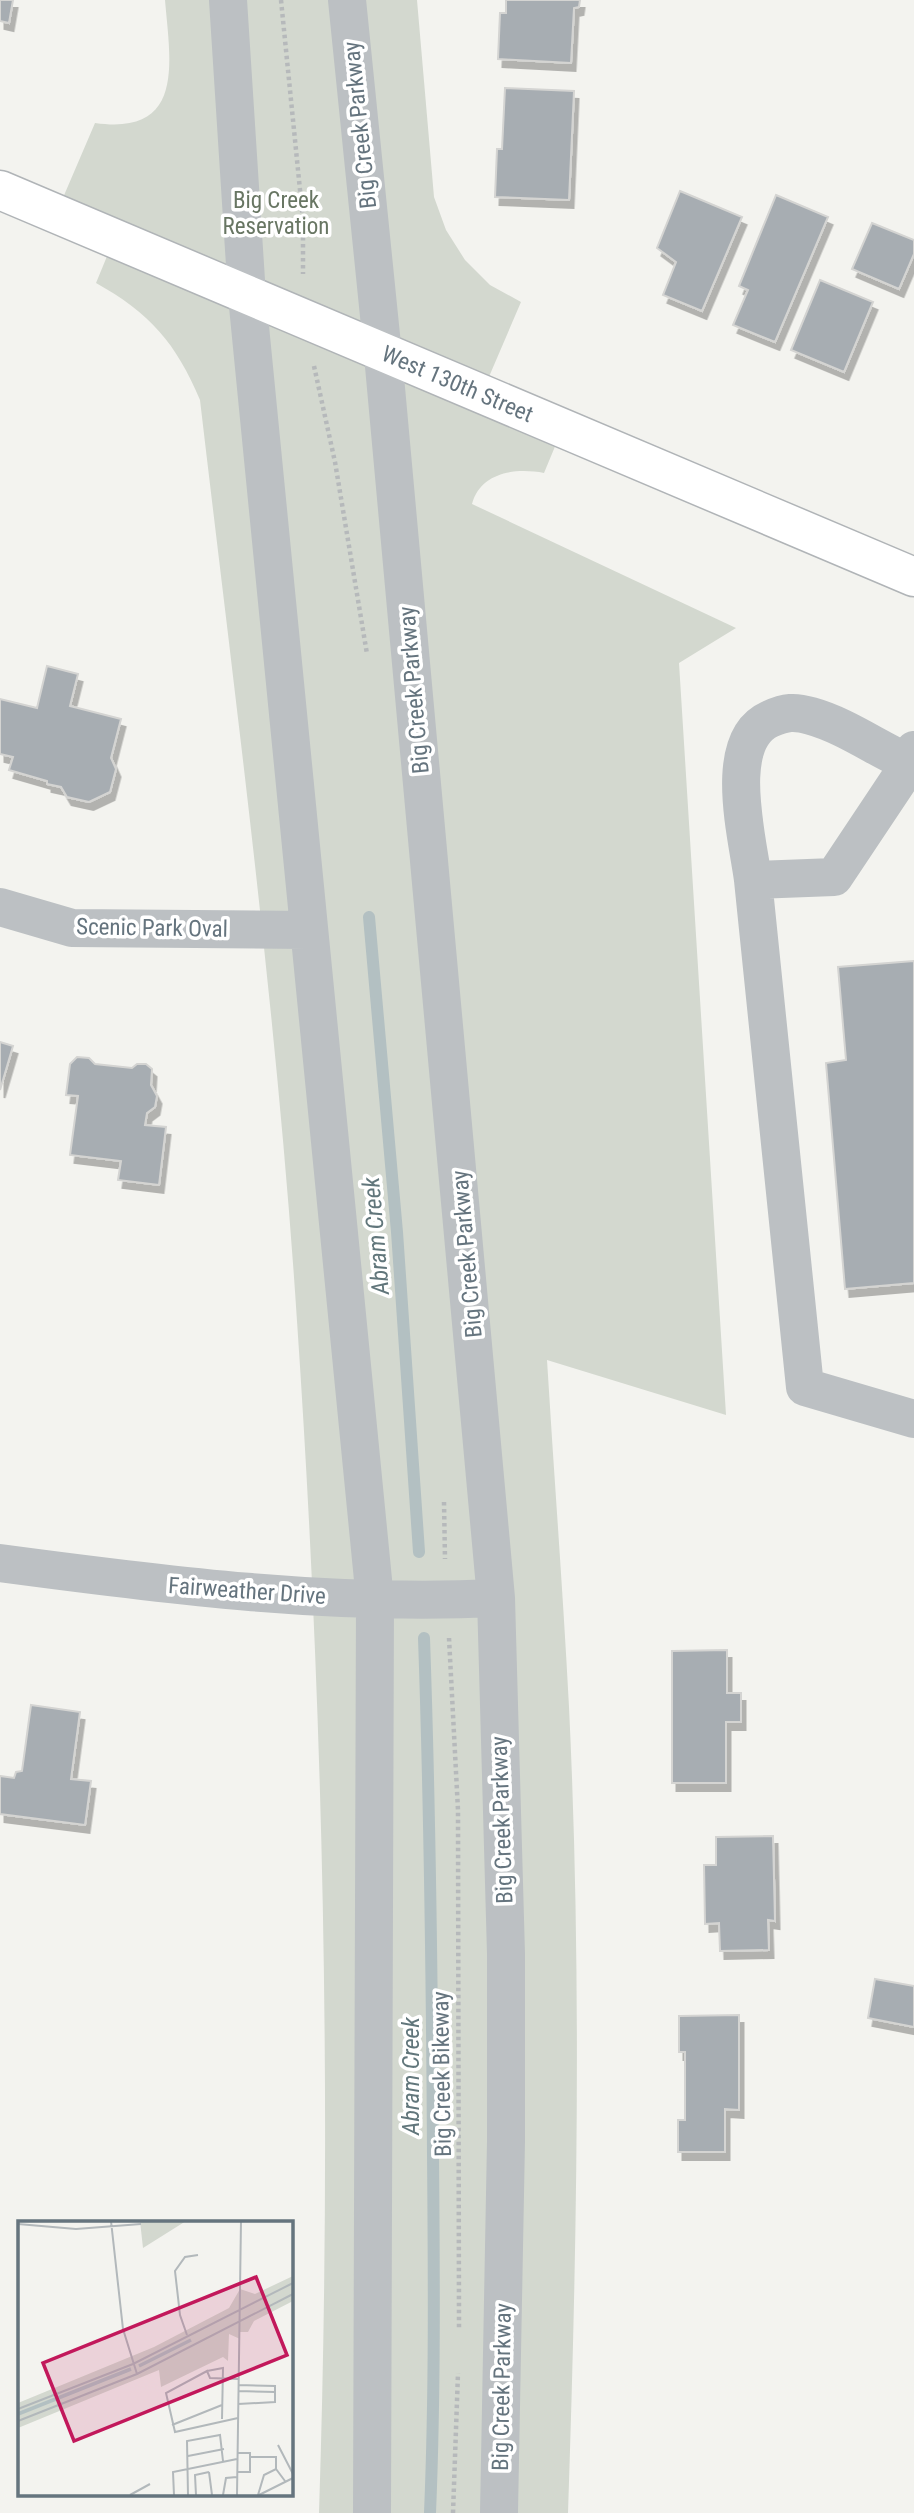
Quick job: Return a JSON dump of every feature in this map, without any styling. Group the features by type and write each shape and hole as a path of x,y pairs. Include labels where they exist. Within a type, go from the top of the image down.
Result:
{"main road":[{"name":"West 130th Street","path":"0,190 383,355 914,577"}],"street":[{"path":"228,0 247,296 307,930 375,1600 372,2513"},
{"name":"Big Creek Parkway","path":"347,0 383,355 480,1398 496,1598 506,1954 506,2141 499,2513"},
{"path":"753,880 834,877 913,759 814,716 791,711 766,721 746,742 740,769 805,1387 914,1419"},
{"name":"Scenic Park Oval","path":"0,907 72,928 307,930"},
{"name":"Fairweather Drive","path":"0,1563 208,1591 375,1600 496,1598"}],"path":[{"path":"281,0 303,220 301,253"},
{"name":"Big Creek Bikeway","path":"449,1634 458,1810 459,2331"},
{"path":"453,2513 458,2371"}],"green space":[{"name":"Big Creek Reservation","path":"165,0 417,0 434,197 446,230 465,260 490,285 521,302 485,386 566,420 544,473 523,471 501,474 483,485 472,504 736,628 679,663 726,1415 547,1360 569,1707 576,1908 576,2211 568,2513 319,2513 325,2066 314,1619 289,1206 254,860 200,400 181,362 159,331 132,306 96,283 117,232 59,207 95,123 124,124 145,118 158,106 166,89 169,69"}],"building":[{"path":"0,0 13,0 9,23 0,21"},
{"path":"506,0 580,0 579,7 574,8 571,63 498,59 500,13 506,13"},
{"path":"505,88 574,91 569,200 495,197 497,149 502,149"},
{"path":"680,191 742,217 702,311 663,295 676,262 657,248"},
{"path":"776,195 828,217 775,342 733,325 748,290 739,286"},
{"path":"872,223 914,240 914,254 899,289 852,269"},
{"path":"820,280 873,302 844,372 791,350"},
{"path":"47,666 78,674 70,706 121,719 111,758 116,769 110,792 89,802 67,797 61,787 47,784 47,781 9,770 13,757 0,754 0,699 37,708"},
{"path":"914,961 914,1283 845,1289 826,1063 846,1060 838,967"},
{"path":"0,1042 13,1046 0,1090"},
{"path":"77,1057 89,1058 95,1064 132,1068 137,1064 146,1064 152,1069 151,1085 157,1096 155,1107 147,1113 145,1125 166,1127 159,1185 118,1180 121,1161 70,1155 78,1096 66,1095 70,1064"},
{"path":"727,1650 727,1693 741,1693 741,1722 726,1722 726,1783 672,1783 672,1651"},
{"path":"31,1705 80,1712 71,1779 91,1781 85,1825 0,1814 0,1776 14,1778 16,1772 22,1771"},
{"path":"773,1836 775,1921 768,1920 769,1950 720,1951 719,1923 705,1924 704,1865 716,1865 716,1837"},
{"path":"875,1979 914,1986 914,2027 868,2018"},
{"path":"739,2015 739,2110 725,2109 725,2152 678,2152 678,2120 685,2120 685,2052 679,2052 679,2016"}],"waterway":[{"name":"Abram Creek","path":"369,917 397,1232 419,1552"},
{"name":"Abram Creek","path":"424,1638 433,2198 430,2513"}]}
